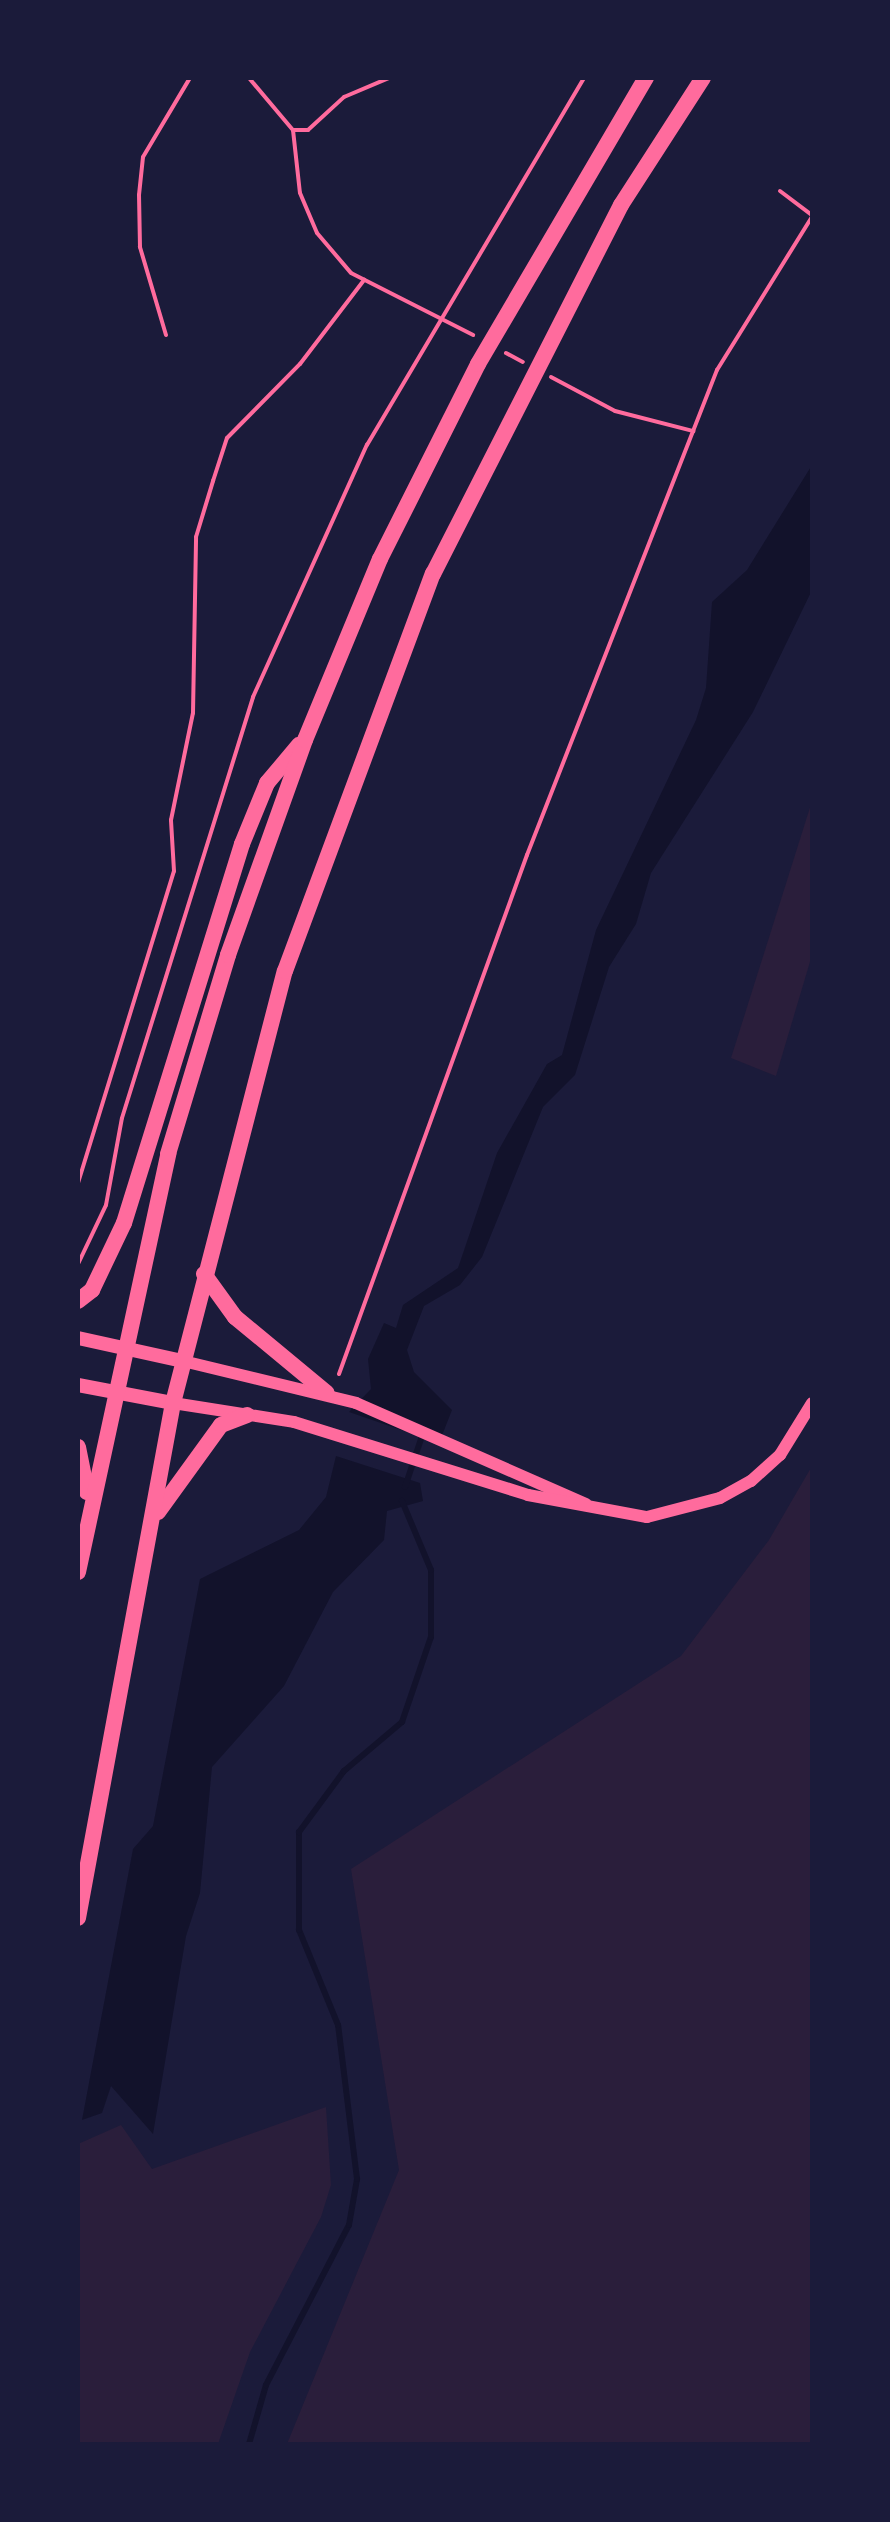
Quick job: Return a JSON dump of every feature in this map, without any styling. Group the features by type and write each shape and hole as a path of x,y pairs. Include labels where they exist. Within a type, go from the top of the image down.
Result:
{"main road":[{"path":"78,1572 168,1154 228,955 307,734 380,559 478,364 646,78"},
{"path":"78,1918 173,1403 285,971 433,574 621,205 703,78"},
{"path":"78,1301 92,1290 124,1223 185,1010 262,795 307,734"},
{"path":"204,1274 235,1317 327,1393"},
{"path":"78,1338 183,1361"},
{"path":"78,1385 173,1403"},
{"path":"152,1524 182,1470 221,1425 247,1415"},
{"path":"78,1447 88,1518"}],"street":[{"path":"183,1361 327,1393 356,1403 443,1436 604,1512"},
{"path":"173,1403 339,1434 425,1464 604,1512 647,1517 720,1498 780,1455 812,1403"}],"path":[{"path":"166,335 140,247 139,195 143,157 190,78"},
{"path":"249,78 293,130 300,193 317,233 364,280 411,302"},
{"path":"293,130 308,130 344,97 389,78"},
{"path":"78,1264 106,1205 122,1118 253,697 367,445 584,78"},
{"path":"339,1374 527,855 712,382 812,216 780,191"},
{"path":"78,1183 174,871 171,820 193,713 196,537 213,481 227,438 300,364 364,280"}],"shaded area":[{"path":"812,465 812,590 753,712 651,873 636,924 609,967 575,1075 543,1107 482,1257 460,1285 424,1306 407,1350 414,1372 452,1410 439,1443 349,1412 371,1389 368,1359 384,1323 396,1328 403,1305 458,1268 497,1153 547,1064 562,1055 596,930 696,720 706,688 712,602 747,570"},
{"path":"812,801 812,955 776,1076 731,1058"},
{"path":"336,1456 420,1483 423,1501 387,1511 384,1540 333,1592 284,1686 212,1767 200,1893 186,1936 153,2134 111,2086 102,2113 82,2120 133,1849 153,1826 200,1579 299,1530 326,1497"},
{"path":"812,1466 812,2444 287,2444 399,2170 351,1869 681,1656 769,1540"},
{"path":"326,2107 331,2185 321,2217 250,2352 218,2444 78,2444 78,2144 121,2125 152,2169"}],"waterway":[{"path":"405,1487 423,1433"},
{"path":"249,2444 266,2385 349,2225 357,2179 338,2025 299,1930 299,1832 344,1771 402,1722 431,1637 431,1570 402,1501"}]}
